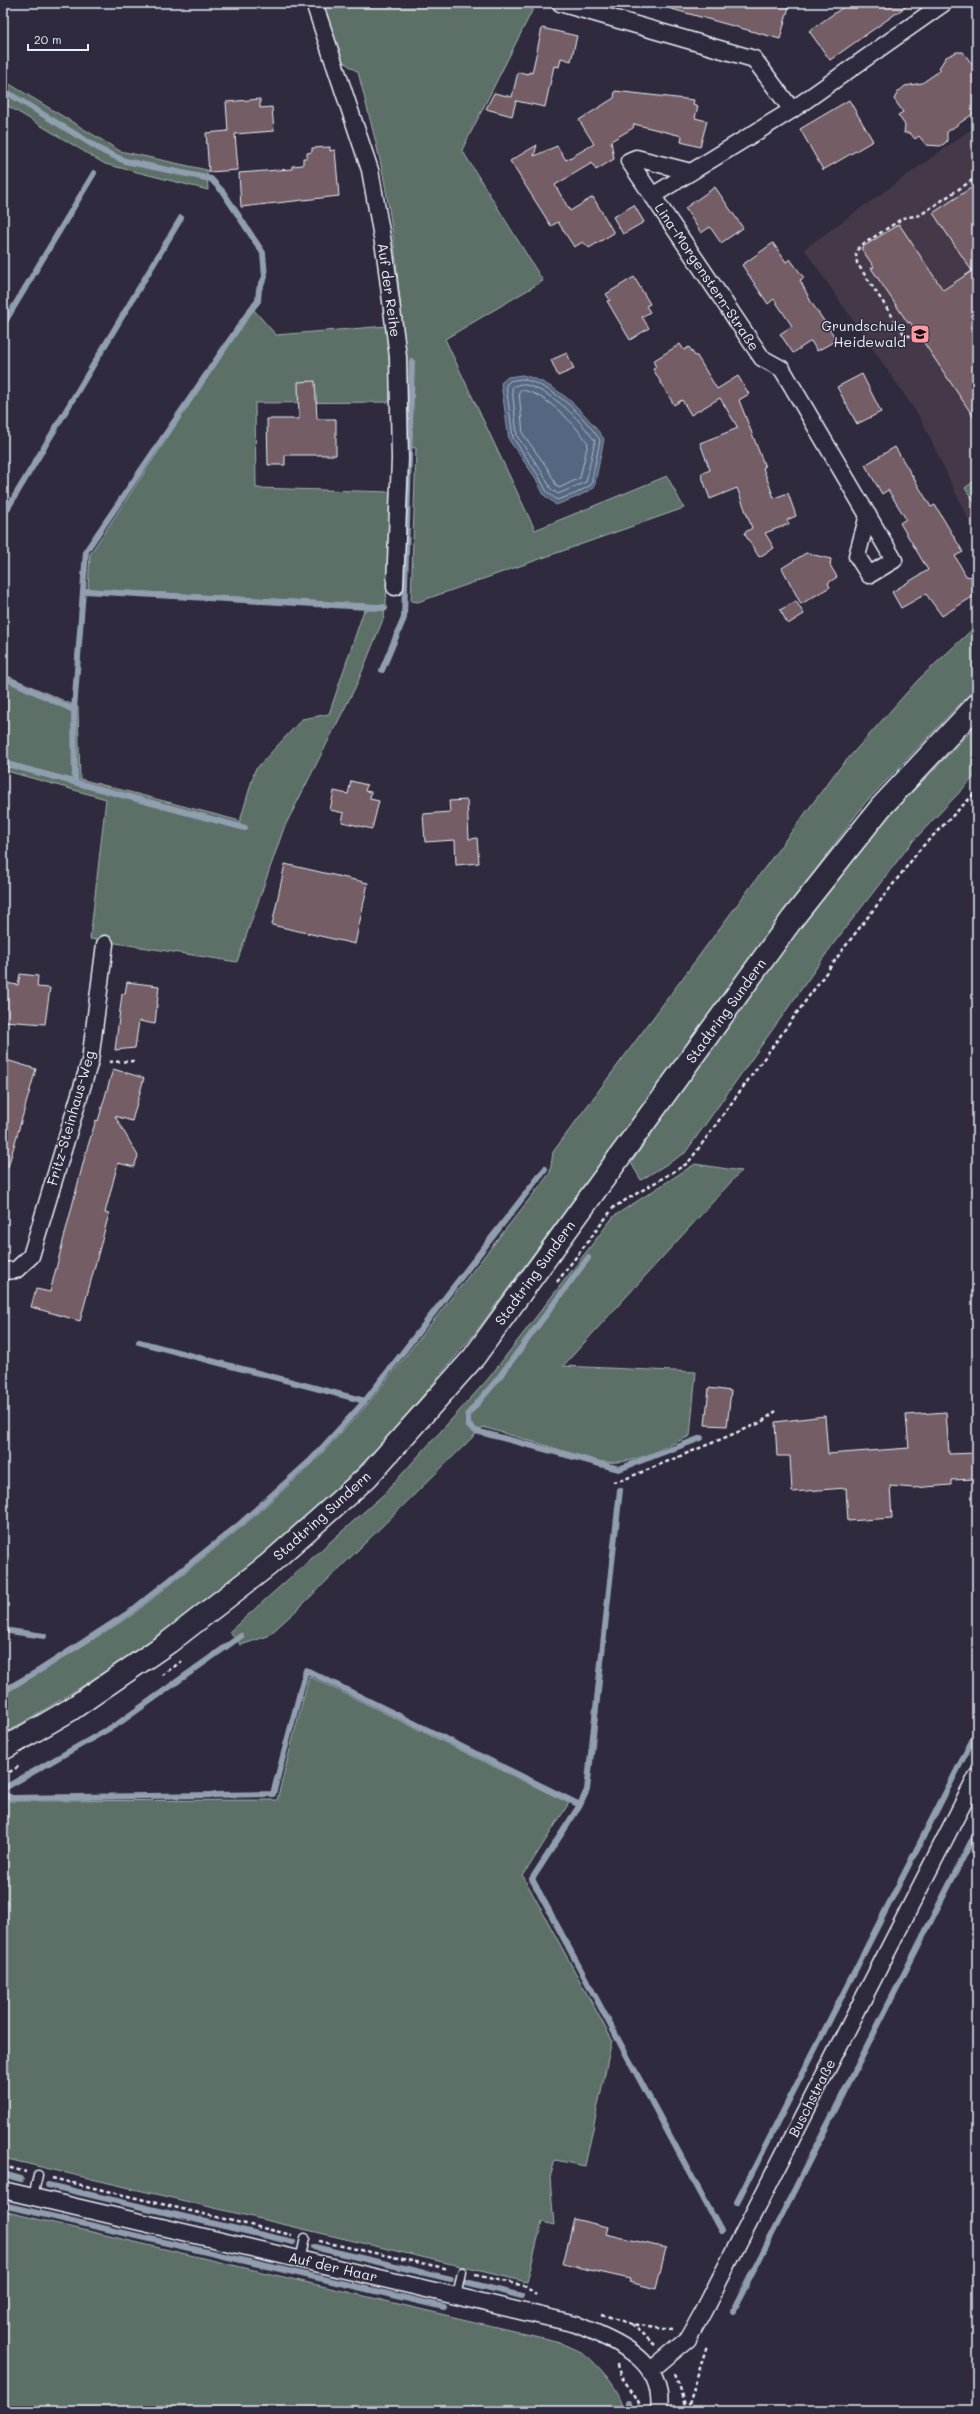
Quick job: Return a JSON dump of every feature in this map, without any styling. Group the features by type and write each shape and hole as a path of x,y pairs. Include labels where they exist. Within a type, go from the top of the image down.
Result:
{"main road":[{"name":"Stadtring Sundern","path":"3,1749 70,1710 169,1642 268,1565 367,1477 474,1357 793,918 881,807 977,705"}],"street":[{"name":"Auf der Reihe","path":"314,3 370,170 385,254 398,357 400,459 395,588"},
{"path":"560,3 754,59 792,110"},
{"name":"Lina-Morgenstern-Straße","path":"652,196 792,110 944,3"},
{"name":"Lina-Morgenstern-Straße","path":"691,172 636,158 629,161 762,358 782,369 868,515"},
{"name":"Fritz-Steinhaus-Weg","path":"3,1271 16,1270 31,1256 90,1061 105,944"},
{"name":"Buschstraße","path":"651,2370 688,2338 703,2312 977,1776"},
{"name":"Auf der Haar","path":"3,2190 576,2324 636,2354 651,2370"},
{"path":"651,2370 658,2384 660,2399 659,2411"}],"lane":[{"path":"33,2197 38,2175"},
{"path":"300,2260 305,2238"},
{"path":"457,2296 462,2272"}],"path":[{"path":"917,339 904,334 857,263 856,254 859,246 903,218 920,215 977,177"},
{"path":"90,1061 136,1061"},
{"path":"613,1482 625,1479 760,1423 776,1411"},
{"path":"631,2324 663,2329 677,2329"}],"shaded area":[{"name":"Grundschule Heidewald","path":"977,125 977,538 921,419 804,249"}],"green space":[{"path":"322,3 536,3 462,150 543,281 445,339 535,530 667,476 684,508 418,602 411,601 416,448 406,447 403,342 397,273 388,204 382,169 358,72 342,61"},
{"path":"3,80 120,151 207,170 208,190 105,164 3,103"},
{"path":"253,309 276,335 387,326 392,402 255,403 256,488 391,492 386,605 88,589 90,554"},
{"path":"977,479 977,506 965,488"},
{"path":"364,610 385,610 384,617 357,684 284,828 237,962 90,939 106,799 3,770 3,674 78,707 80,779 240,821 255,770 302,719 329,714"},
{"path":"977,625 977,686 865,803 473,1336 379,1446 358,1468 272,1546 199,1605 162,1633 84,1685 3,1734 3,1695 132,1615 244,1525 310,1466 365,1407 550,1173 553,1152 836,772 918,680"},
{"path":"977,725 977,774 912,842 834,943 685,1153 641,1180 631,1163 757,981 887,818"},
{"path":"695,1164 741,1171 563,1366 696,1372 690,1436 636,1459 601,1462 483,1427 299,1608 268,1636 241,1645 229,1632 384,1494 488,1379 614,1216"},
{"path":"309,1676 569,1803 523,1876 612,2040 585,2166 555,2160 550,2178 554,2225 542,2222 527,2282 3,2158 3,1801 277,1800"},
{"path":"3,2211 560,2342 583,2353 595,2363 615,2388 622,2404 623,2411 3,2411"}],"water":[{"path":"522,375 547,384 558,391 588,418 604,439 594,488 577,497 556,505 544,495 535,477 509,440 501,383 508,377"}],"building":[{"path":"669,3 790,3 780,39 668,8"},
{"path":"849,3 911,3 830,60 809,31"},
{"path":"542,28 577,36 571,61 561,58 559,67 554,66 545,107 516,101 512,116 486,109 494,93 512,97 518,72 529,74 529,72 532,73"},
{"path":"957,52 963,52 977,71 977,111 947,132 947,141 944,144 940,146 926,145 919,136 915,139 910,133 904,133 905,125 898,115 903,112 894,99 898,92 905,86 922,83 941,70 939,68 946,57"},
{"path":"615,91 694,100 693,104 698,106 695,118 707,121 700,147 681,142 682,136 634,124 633,128 611,141 614,159 596,170 592,163 555,185 570,211 593,197 614,233 589,248 583,242 574,247 558,222 551,226 510,161 537,145 534,156 557,146 566,160 594,144 579,120 614,98"},
{"path":"260,99 260,108 272,107 274,131 235,134 238,170 209,172 206,133 228,131 226,102"},
{"path":"849,100 873,141 823,170 800,129"},
{"path":"330,147 330,151 335,150 339,196 241,207 239,173 292,169 292,166 303,165 303,158 307,158 307,153 312,152 312,148"},
{"path":"977,184 977,422 910,322 908,323 871,268 874,267 861,248 899,224 943,290 972,271 933,213"},
{"path":"715,187 743,228 721,243 710,227 701,233 685,208"},
{"path":"634,205 644,222 623,234 613,217"},
{"path":"773,243 786,262 790,259 804,278 800,280 811,302 837,340 817,351 811,341 793,353 780,334 792,326 774,299 768,304 742,265"},
{"path":"634,277 650,304 646,306 650,312 642,317 649,328 630,340 607,301 610,300 606,294"},
{"path":"680,344 684,350 689,347 695,356 697,356 717,389 738,376 749,394 739,400 765,467 763,468 774,498 788,493 796,516 787,520 789,524 765,533 774,548 759,557 744,533 752,528 737,488 710,499 701,474 710,470 700,443 738,428 720,398 691,415 682,400 674,405 653,369 656,367 653,361"},
{"path":"567,353 574,369 558,376 551,360"},
{"path":"862,374 881,412 857,424 837,387"},
{"path":"315,381 317,419 336,419 336,455 285,455 285,465 268,465 267,419 299,419 298,382"},
{"path":"895,447 931,507 935,505 963,552 955,556 966,576 972,577 971,583 977,594 942,616 926,594 901,608 892,592 928,570 900,523 906,519 888,490 882,494 865,465"},
{"path":"806,553 831,559 830,565 837,577 828,583 830,587 801,604 782,568"},
{"path":"796,601 804,614 788,624 780,610"},
{"path":"351,781 367,785 365,791 371,792 370,799 379,801 372,829 342,822 344,813 330,810 334,791 348,794"},
{"path":"467,800 469,839 477,838 479,863 456,865 455,840 425,842 423,814 450,812 449,801"},
{"path":"285,864 368,883 355,944 272,925"},
{"path":"20,974 38,976 37,987 50,988 45,1024 3,1021 3,994 5,983 18,985"},
{"path":"127,982 159,986 155,1024 139,1021 135,1048 115,1050 122,994 125,994"},
{"path":"3,1059 36,1069 8,1167 3,1166"},
{"path":"113,1069 144,1078 132,1121 115,1116 138,1156 134,1167 118,1163 105,1213 109,1214 80,1321 31,1307 36,1289 50,1292 86,1152 96,1120 98,1121"},
{"path":"709,1388 731,1391 727,1426 705,1425"},
{"path":"946,1412 949,1454 977,1453 977,1479 951,1480 951,1485 913,1488 890,1486 892,1518 848,1521 846,1488 792,1492 790,1456 777,1456 775,1422 825,1416 828,1454 909,1448 906,1415"},
{"path":"574,2219 608,2227 606,2234 666,2248 656,2289 629,2282 630,2279 563,2264"}],"waterway":[{"path":"3,90 103,151 125,161 211,179 223,192 263,253 265,277 259,289 258,301 249,312"},
{"path":"3,325 94,173"},
{"path":"3,516 181,218"},
{"path":"75,782 74,710 86,551 251,309"},
{"path":"382,670 404,618 412,362"},
{"path":"84,591 385,608"},
{"path":"3,677 74,710"},
{"path":"3,763 245,828"},
{"path":"3,1691 40,1670 130,1612 241,1523 310,1461 365,1401 545,1169"},
{"path":"588,1258 497,1380 468,1414 468,1425 476,1431 619,1469 701,1438"},
{"path":"139,1342 365,1401"},
{"path":"620,1490 587,1790 580,1805 532,1879 721,2231"},
{"path":"3,1630 44,1636"},
{"path":"3,1789 119,1723 241,1636"},
{"path":"3,1794 12,1798 273,1794 306,1670 580,1805"},
{"path":"737,2202 977,1731"},
{"path":"733,2311 977,1830"},
{"path":"3,2174 21,2179"},
{"path":"48,2185 293,2242"},
{"path":"3,2205 444,2307"},
{"path":"314,2247 451,2279"},
{"path":"466,2282 522,2296"},
{"path":"628,2411 629,2402"}],"place":[{"name":"Grundschule Heidewald","path":"920,334"}]}
